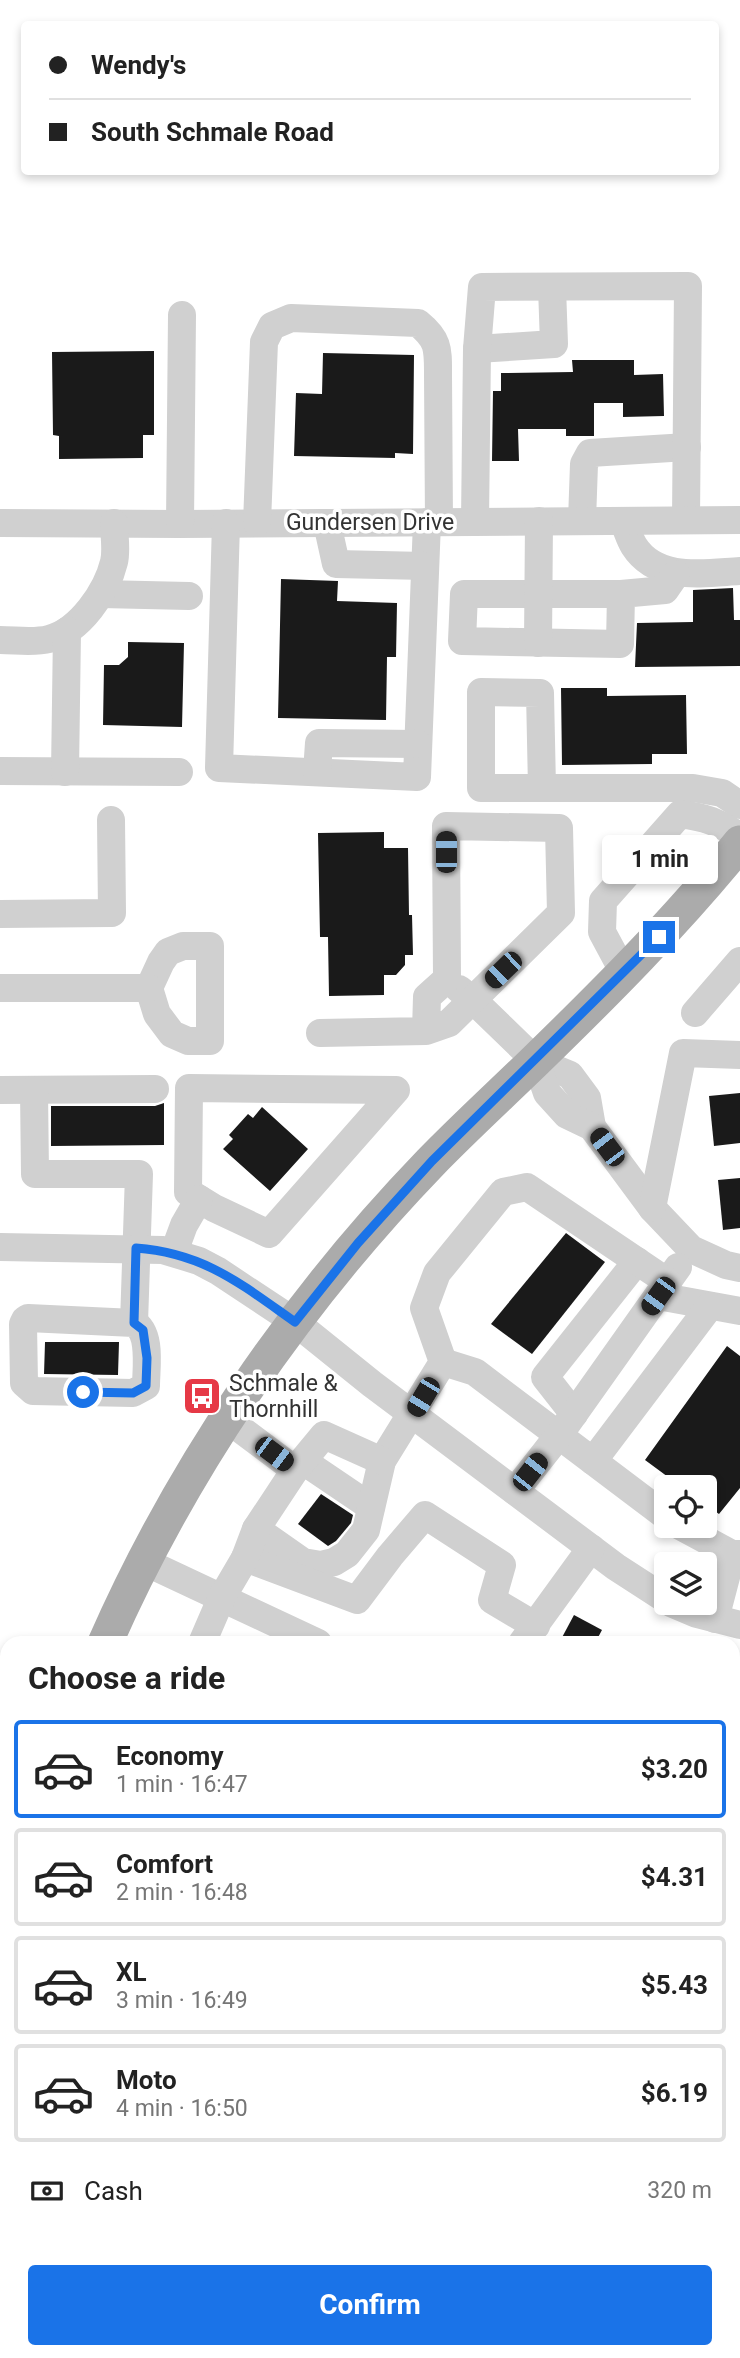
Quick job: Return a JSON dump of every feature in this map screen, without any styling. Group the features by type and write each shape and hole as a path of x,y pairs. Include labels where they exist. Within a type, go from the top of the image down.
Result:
{"main road":[{"path":"108,1636 143,1561 227,1419 295,1322 396,1199 624,974 738,847"}],"street":[{"path":"475,522 477,349 482,287 688,286 686,520"},
{"path":"477,349 554,344 552,287"},
{"path":"180,524 182,315"},
{"path":"226,523 219,768 317,772 319,743 418,744 425,566 433,522 438,376 433,336 418,323 291,318 272,326 264,342 257,523"},
{"path":"582,521 584,464 590,453 687,446"},
{"path":"623,520 635,547 652,564 676,573 740,571"},
{"name":"Gundersen Drive","path":"0,523 740,520"},
{"path":"538,643 539,521"},
{"path":"0,640 50,639 68,631 100,594 115,560 114,523"},
{"path":"327,523 336,564 425,566"},
{"path":"621,594 620,644 462,642 464,594 621,594 665,590 676,573"},
{"path":"100,594 189,596"},
{"path":"65,772 68,631"},
{"path":"0,771 179,772"},
{"path":"541,788 693,788 722,793 740,805"},
{"path":"624,974 602,932 603,901 680,814 705,817 722,824 738,847"},
{"path":"0,914 112,913 111,820"},
{"path":"320,1033 426,1031 449,1023 561,914 559,828 446,826 447,979 427,997 426,1031"},
{"path":"695,1013 740,961"},
{"path":"447,979 473,1000 536,1061 570,1075 587,1097 592,1127 652,1208 691,1249 726,1265 740,1268"},
{"path":"0,988 149,988"},
{"path":"652,1208 683,1053 740,1055"},
{"path":"189,1088 396,1090 269,1234 206,1204 188,1192 189,1088"},
{"path":"0,1090 155,1089"},
{"path":"34,1090 35,1174 139,1174 134,1323"},
{"path":"256,1529 303,1562 321,1565 334,1562 347,1554 366,1530 382,1461 443,1362 424,1308 437,1273 503,1192 527,1186 637,1261 663,1289 710,1306 740,1311"},
{"path":"182,1255 184,1225 206,1204"},
{"path":"0,1247 136,1248 182,1255 218,1271 295,1322 515,1491 654,1592"},
{"path":"515,1491 567,1424 691,1249"},
{"path":"637,1261 545,1377 567,1424 593,1461 654,1507"},
{"path":"593,1461 710,1306"},
{"path":"25,1320 134,1323 143,1330 147,1358 146,1386 140,1390 133,1393 33,1391 24,1383 25,1320"},
{"path":"443,1362 474,1372 567,1424"},
{"path":"227,1419 371,1507"},
{"path":"205,1636 221,1599 245,1558 256,1529 299,1465 324,1435 382,1461"},
{"path":"245,1558 357,1600 425,1515 502,1565 492,1600 529,1635 591,1548"},
{"path":"704,1538 736,1554 728,1622 707,1615"},
{"path":"143,1561 303,1636"}],"building":[{"path":"154,351 154,435 143,435 143,458 59,459 59,436 53,435 52,352"},
{"path":"323,353 414,355 413,454 395,453 395,458 294,456 296,393 322,394"},
{"path":"572,360 634,360 634,375 663,374 664,416 623,417 623,403 594,403 594,436 566,436 566,429 518,429 519,461 492,461 493,391 501,391 501,373 573,372"},
{"path":"281,579 338,581 337,601 397,603 396,657 387,657 386,720 278,718"},
{"path":"733,588 734,620 740,620 740,666 635,667 637,623 693,622 693,590"},
{"path":"128,642 184,643 182,727 103,725 104,665 119,665 128,657"},
{"path":"561,688 607,688 607,696 686,695 687,754 652,754 652,764 562,765"},
{"path":"384,832 384,848 408,848 409,915 412,915 413,955 405,955 405,965 396,975 384,975 384,995 329,996 328,937 320,937 318,833"},
{"path":"740,1093 740,1143 714,1146 709,1096"},
{"path":"164,1103 164,1145 51,1146 51,1106 155,1106"},
{"path":"262,1107 308,1149 270,1191 223,1149 233,1139 229,1135 248,1114 253,1118"},
{"path":"740,1178 740,1228 723,1230 718,1180"},
{"path":"566,1233 605,1262 532,1354 491,1324"},
{"path":"45,1342 119,1342 118,1375 44,1374"},
{"path":"727,1346 740,1356 740,1488 719,1514 717,1475 665,1475 645,1460"},
{"path":"321,1494 353,1515 351,1523 336,1541 328,1546 298,1524"},
{"path":"574,1615 602,1630 599,1636 563,1636"}],"place":[{"name":"Schmale & Thornhill","path":"202,1396"}],"route":[{"path":"83,1392 133,1393 146,1386 147,1358 143,1330 134,1323 136,1248 174,1252 199,1261 260,1297 295,1322 396,1199 659,937"}]}
